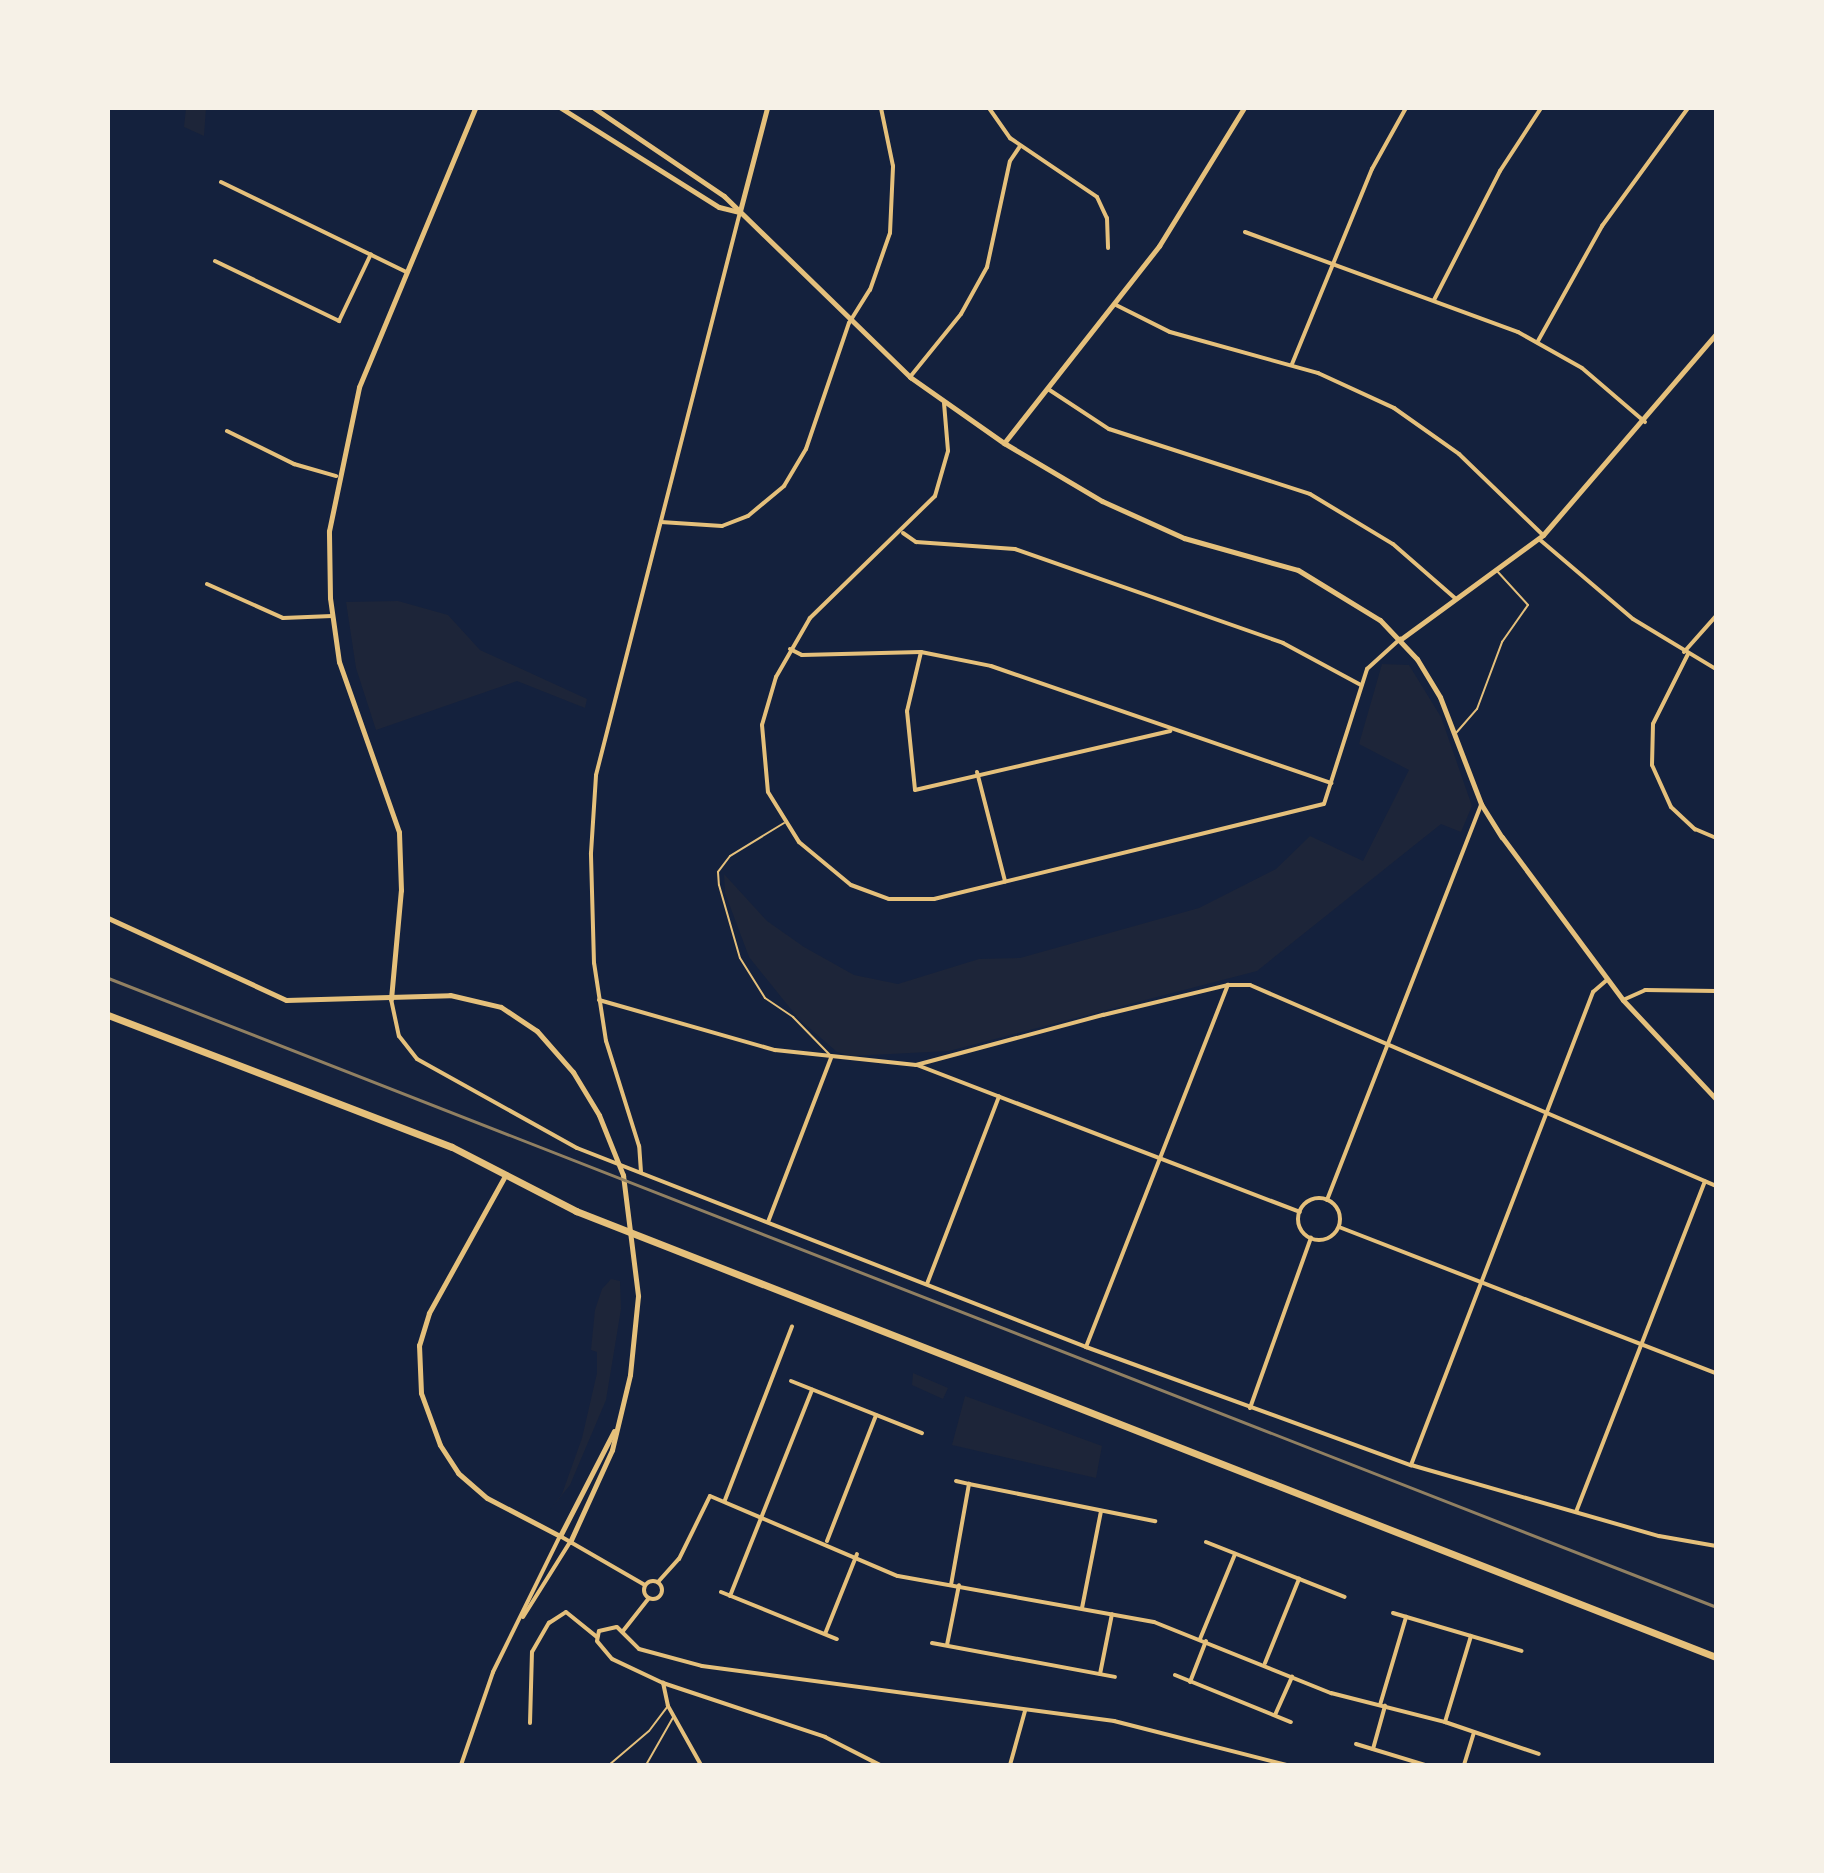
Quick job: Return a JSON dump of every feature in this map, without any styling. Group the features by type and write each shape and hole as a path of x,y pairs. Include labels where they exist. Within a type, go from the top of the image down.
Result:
{"main road":[{"path":"108,1015 401,1126 507,1172 576,1211 1716,1657"}],"street":[{"path":"475,108 359,387 336,476 329,531 332,616 350,701 390,794 399,832 401,890 391,999 399,1036 429,1069 555,1138 1086,1347 1411,1465 1576,1512 1716,1546"},
{"path":"561,108 719,207 740,212"},
{"path":"594,108 724,196 849,323 910,377 1004,443 1102,501 1168,532 1277,562 1323,582 1401,639 1440,697 1481,804 1607,980 1716,1099"},
{"path":"641,1172 639,1146 625,1113 599,1000 591,906 596,775 767,108"},
{"path":"661,522 722,526 771,500 794,471 812,436 849,323 870,290 890,233 893,166 881,108"},
{"path":"989,108 1020,146 1097,197 1107,218 1108,248"},
{"path":"1004,443 1116,305 1170,231 1244,108"},
{"path":"1292,364 1372,169 1406,108"},
{"path":"1434,300 1485,198 1541,108"},
{"path":"1538,342 1602,226 1688,108"},
{"path":"910,377 978,286 997,237 1010,161 1020,146"},
{"path":"221,182 408,273"},
{"path":"1245,232 1434,300 1538,342 1582,368 1645,422"},
{"path":"215,261 339,321 371,254"},
{"path":"1116,305 1170,332 1292,364 1418,422 1474,467 1605,598 1686,653 1716,669"},
{"path":"944,403 948,451 942,482 903,533 824,602 790,649 767,703 760,751 768,792 785,823 815,859 851,885 889,899 942,897 1324,804 1361,685 1372,662 1541,537 1645,422 1716,334"},
{"path":"1048,389 1109,429 1255,472 1324,501 1393,544 1457,600"},
{"path":"227,431 294,464 336,476"},
{"path":"903,533 916,542 1015,549 1283,643 1361,685"},
{"path":"207,584 283,618 332,616"},
{"path":"1716,616 1686,653 1653,724 1652,765 1671,807 1695,829 1716,838"},
{"path":"790,649 802,655 921,652 991,666 1171,731 1331,783"},
{"path":"921,652 907,711 915,790 977,772 1171,731"},
{"path":"977,772 1005,881"},
{"path":"1327,1200 1481,804"},
{"path":"108,918 274,997 304,1002 450,995 507,1009 553,1047 585,1091 623,1175 637,1261 637,1326 612,1450 570,1542 515,1629"},
{"path":"1411,1465 1593,992 1607,980"},
{"path":"1086,1347 1228,985"},
{"path":"916,1065 1228,985 1259,987 1387,1046 1716,1186"},
{"path":"1623,1000 1645,990 1716,991"},
{"path":"599,1000 775,1050 916,1065 1300,1212"},
{"path":"768,1222 831,1058"},
{"path":"927,1285 999,1096"},
{"path":"507,1172 429,1313 419,1345 417,1377 440,1445 458,1473 487,1498 645,1585 658,1582 679,1559 710,1496 827,1541 898,1576 1154,1622 1265,1663 1292,1677 1445,1722 1539,1754"},
{"path":"1576,1512 1705,1181"},
{"path":"1314,1199 1327,1200 1337,1208 1339,1227 1324,1239 1311,1238 1299,1225 1300,1212 1314,1199"},
{"path":"1339,1227 1716,1373"},
{"path":"1250,1408 1311,1238"},
{"path":"725,1500 792,1326"},
{"path":"791,1381 922,1433"},
{"path":"730,1596 812,1390"},
{"path":"827,1541 876,1415"},
{"path":"461,1765 477,1707 618,1423"},
{"path":"956,1481 1155,1521"},
{"path":"951,1585 969,1484"},
{"path":"1082,1608 1101,1511"},
{"path":"1206,1542 1345,1597"},
{"path":"825,1634 857,1554"},
{"path":"1190,1682 1235,1554"},
{"path":"1265,1663 1299,1579"},
{"path":"623,1631 649,1598 660,1596 658,1582"},
{"path":"645,1585 649,1598"},
{"path":"947,1645 959,1585"},
{"path":"721,1592 837,1639"},
{"path":"530,1723 532,1652 549,1623 566,1612 597,1637 612,1659 663,1683 825,1737 880,1765"},
{"path":"1393,1613 1522,1651"},
{"path":"1100,1674 1112,1614"},
{"path":"1373,1749 1406,1617"},
{"path":"597,1637 611,1625 623,1631 639,1649 702,1666 1168,1732 1287,1765"},
{"path":"1445,1722 1471,1636"},
{"path":"932,1643 1115,1677"},
{"path":"1175,1675 1291,1722"},
{"path":"1275,1715 1292,1677"},
{"path":"663,1683 668,1706 701,1765"},
{"path":"1010,1765 1025,1711"},
{"path":"1464,1765 1474,1732"},
{"path":"1356,1744 1425,1765"}],"lane":[{"path":"1455,734 1477,709 1502,642 1528,605 1497,571"},
{"path":"785,823 730,856 718,872 719,885 740,958 765,998 793,1017 831,1058"},
{"path":"609,1765 649,1731 668,1706"},
{"path":"646,1765 674,1715"}],"shaded area":[{"path":"186,108 206,108 204,136 184,127"},
{"path":"398,601 448,615 480,650 587,699 585,708 517,681 376,730 356,668 346,602"},
{"path":"1382,664 1409,665 1441,717 1472,806 1461,832 1441,824 1257,971 949,1051 851,1056 837,1052 798,1018 749,957 725,893 724,874 767,921 804,947 854,975 898,984 979,959 1020,958 1199,908 1276,869 1310,836 1363,861 1409,770 1359,744"},
{"path":"611,1279 620,1281 621,1309 606,1400 570,1485 549,1511 562,1494 582,1438 597,1373 597,1352 591,1350 595,1310 602,1289"},
{"path":"913,1373 948,1388 943,1399 912,1385"},
{"path":"965,1396 1102,1446 1096,1478 952,1445"}],"railway":[{"path":"108,978 1716,1607"}]}
